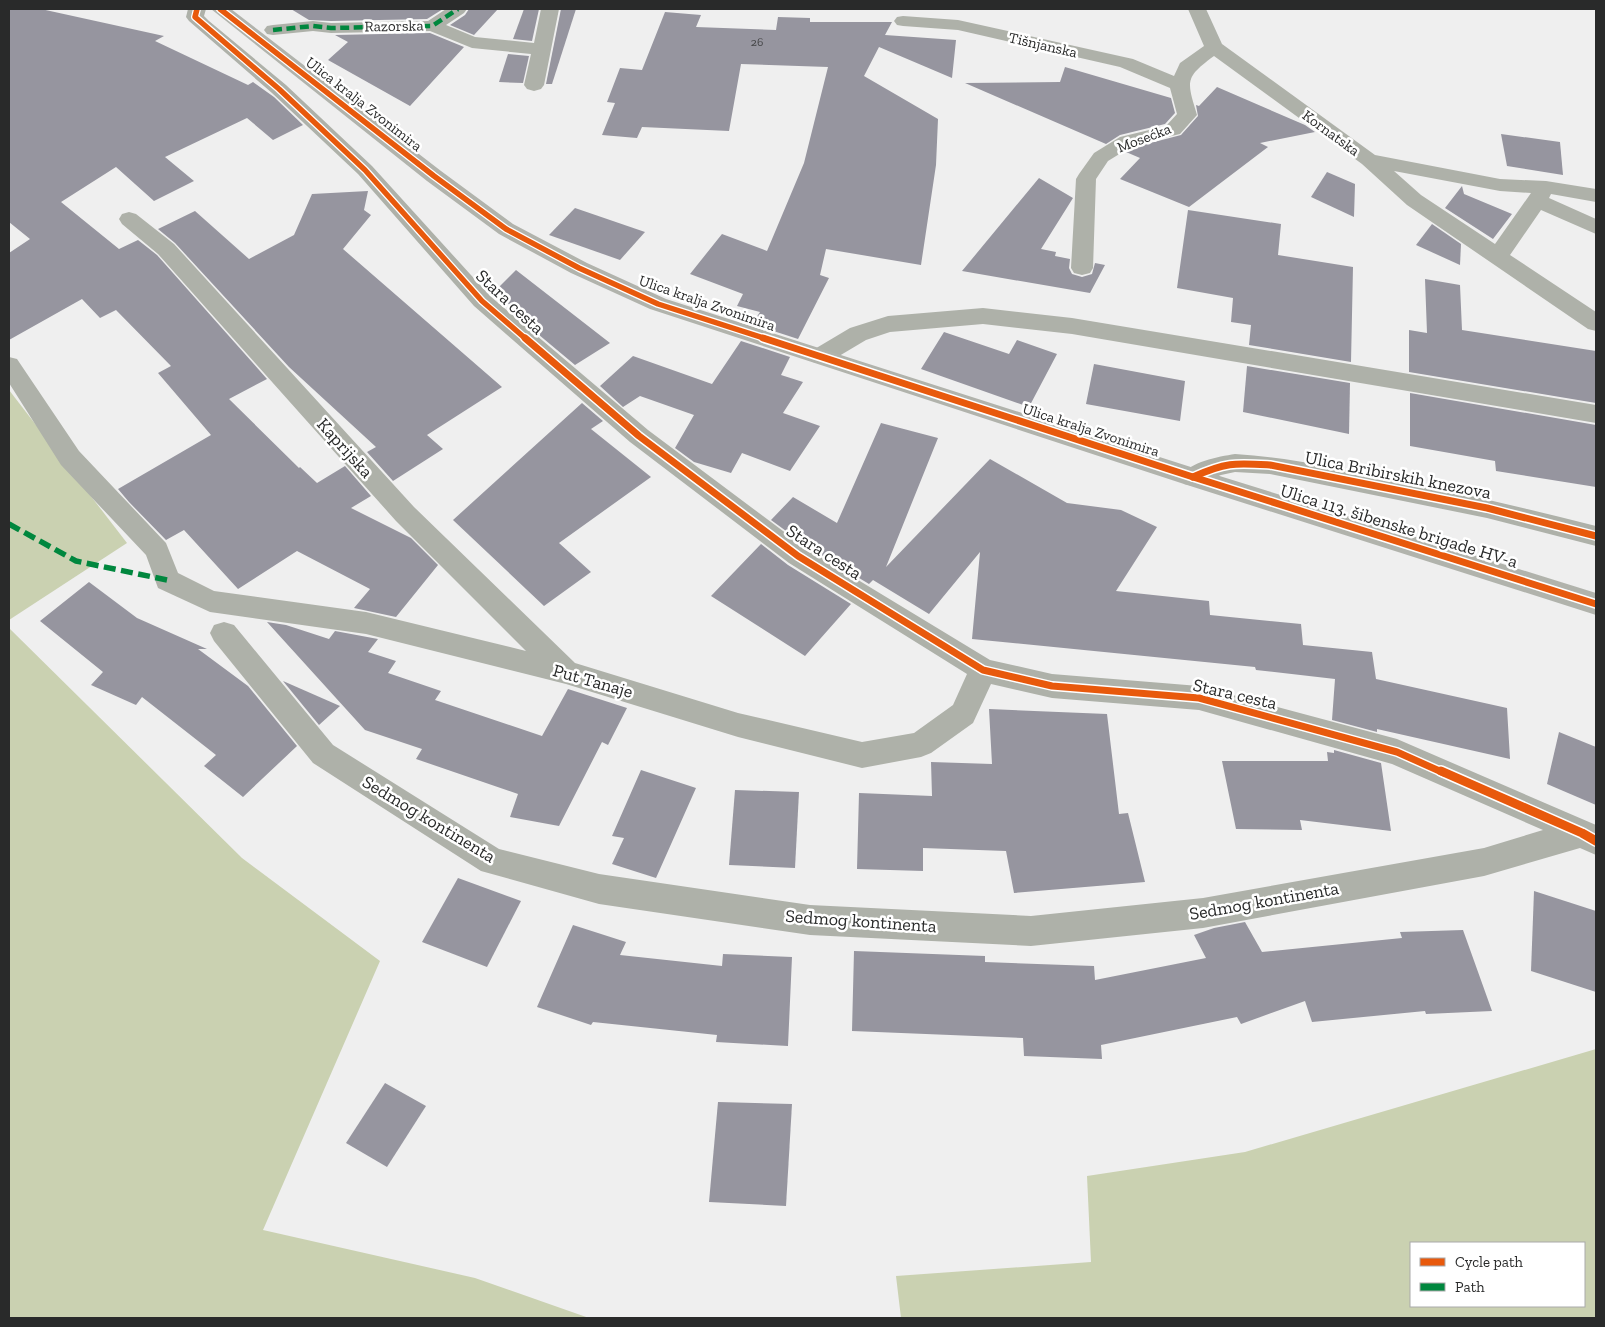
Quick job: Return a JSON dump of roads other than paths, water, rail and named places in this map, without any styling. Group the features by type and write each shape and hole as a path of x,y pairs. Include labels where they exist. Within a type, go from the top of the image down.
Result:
{"main road":[{"name":"Ulica kralja Zvonimira","path":"220,9 434,176 506,229 579,268 658,304 1193,477"},
{"name":"Ulica 113. šibenske brigade HV-a","path":"1193,477 1596,604"}],"street":[{"path":"432,26 458,9"},
{"path":"534,85 550,9"},
{"name":"Kornatska","path":"1197,9 1214,47 1369,160 1542,194 1596,195"},
{"name":"Stara cesta","path":"193,10 195,17 203,26 279,89 365,170 482,301 639,436 798,556 982,670 1052,686 1209,700 1398,752 1589,837"},
{"name":"Tišnjanska","path":"903,21 958,26 1126,63 1179,85"},
{"name":"Razorska","path":"273,30 313,26 331,28 432,26 472,42 542,50"},
{"path":"1179,85 1188,67 1214,47"},
{"name":"Mosećka","path":"1082,268 1086,179 1101,157 1127,141 1173,130 1187,115 1179,85"},
{"path":"1369,160 1414,200 1596,323"},
{"path":"1496,257 1542,194 1596,227"},
{"name":"Kaprijska","path":"129,219 166,249 405,514 566,672"},
{"path":"821,356 858,334 888,324 983,316 1072,326 1596,414"},
{"name":"Put Tanaje","path":"9,365 70,458 156,550 168,580 210,601 366,623 566,672 738,725 862,755 921,744 963,714 982,670"},
{"name":"Ulica Bribirskih knezova","path":"1193,477 1217,466 1235,463 1270,466 1331,476 1487,508 1596,536"},
{"name":"Sedmog kontinenta","path":"224,633 323,754 492,861 598,889 810,920 1031,931 1203,913 1484,862 1589,837"}]}
